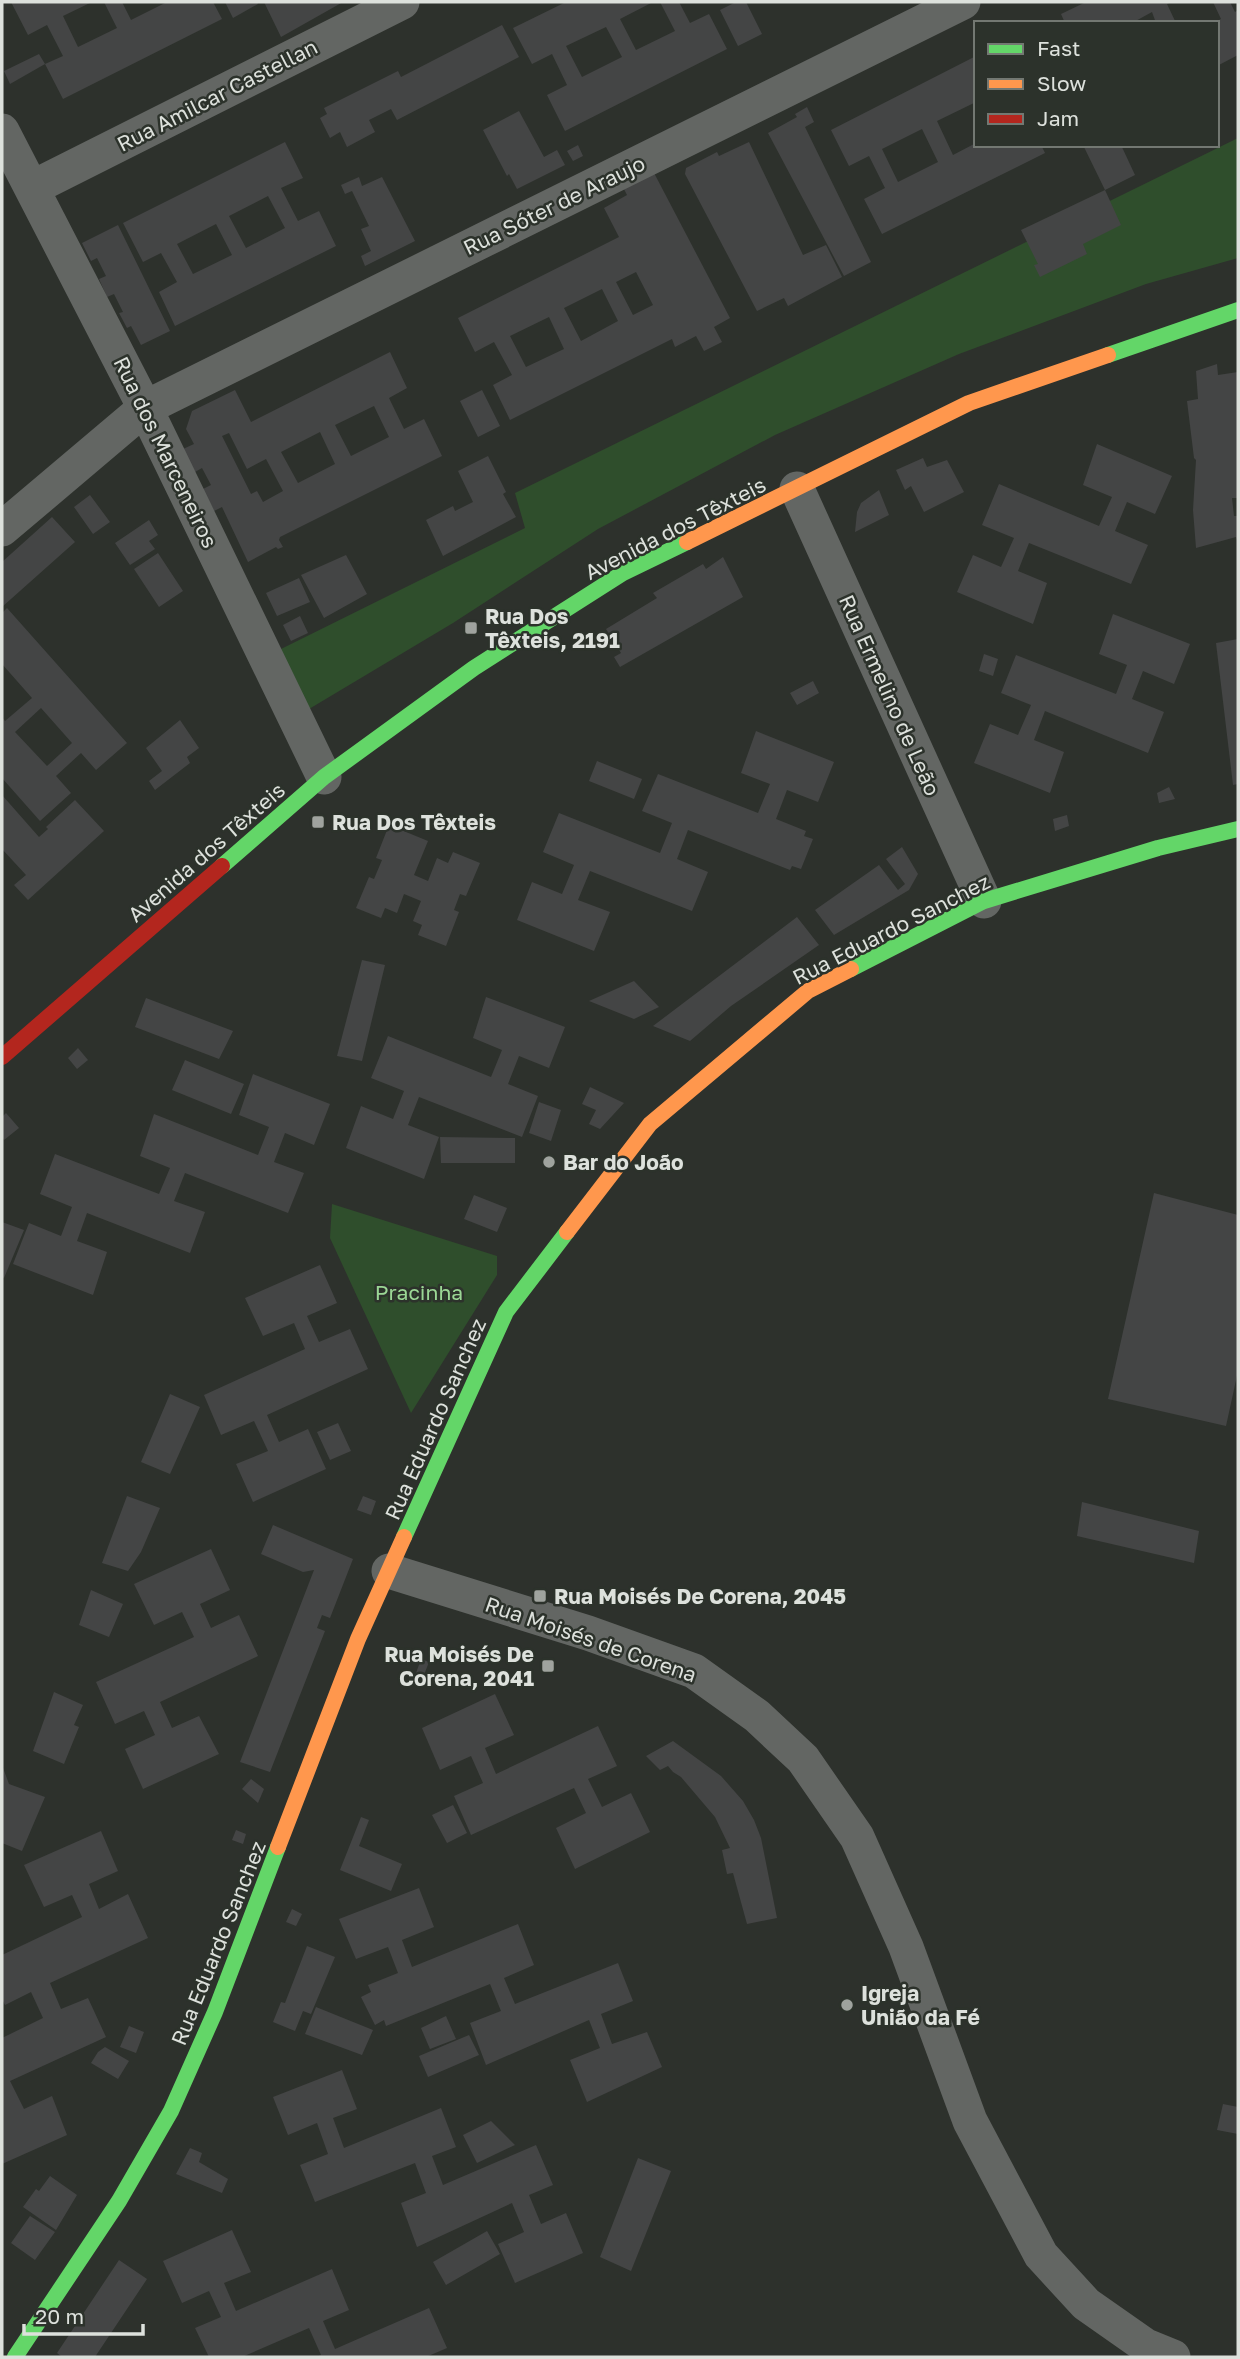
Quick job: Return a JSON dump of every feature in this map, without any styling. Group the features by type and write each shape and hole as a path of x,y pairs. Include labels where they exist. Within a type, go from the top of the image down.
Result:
{"street":[{"name":"Rua Amilcar Castellan","path":"32,188 402,2"},
{"name":"Rua Sóter de Araujo","path":"2,529 145,408 963,2"},
{"name":"Rua dos Marceneiros","path":"2,131 145,408 324,777"},
{"name":"Avenida dos Têxteis","path":"2,1057 324,777 474,668 622,573 969,403 1238,310"},
{"name":"Rua Ermelino de Leão","path":"797,489 984,901"},
{"name":"Rua Eduardo Sanchez","path":"15,2357 119,2201 171,2111 215,2012 358,1639 506,1312 650,1124 808,991 984,901 1158,848 1238,829"},
{"name":"Rua Moisés de Corena","path":"389,1571 588,1633 694,1671 757,1716 803,1759 857,1837 906,1947 970,2121 1041,2255 1086,2304 1146,2346 1174,2357"}],"green space":[{"path":"1238,138 1238,258 1146,284 959,354 775,435 598,529 453,623 299,715 281,649 525,528 515,493"},
{"name":"Pracinha","path":"332,1204 497,1256 497,1275 411,1413 330,1238"}],"building":[{"path":"11,2 92,2 63,16 78,47 117,28 104,2 122,2 131,20 167,2 213,2 222,19 63,99 45,64 63,56 47,25 28,35"},
{"path":"225,2 257,2 258,4 233,18"},
{"path":"264,2 343,2 281,37"},
{"path":"566,2 653,2 620,19 636,50 675,31 660,2 679,2 690,23 709,14 727,49 565,131 547,95 567,85 552,54 532,64 513,28","holes":["606,27 622,57 582,77 566,46"]},
{"path":"736,2 746,2 762,34 738,46 720,10"},
{"path":"1086,2 1172,2 1167,4 1175,21 1155,21 1152,12 1136,21 1064,21 1061,14"},
{"path":"1213,2 1230,2 1235,12 1238,10 1238,55 1219,65 1217,21 1221,19"},
{"path":"502,25 519,57 397,120 391,109 369,120 375,132 347,147 340,132 330,138 320,118 327,114 324,108 398,71 401,77"},
{"path":"39,54 45,64 10,84 4,71"},
{"path":"974,57 974,103 937,121 953,155 974,144 974,147 1042,147 1045,153 882,234 864,199 885,188 869,156 849,166 831,130","holes":["922,129 938,162 898,182 882,149"]},
{"path":"807,107 814,122 805,127 871,262 844,276 768,133 797,117 795,114"},
{"path":"519,111 544,157 557,150 565,165 517,189 509,174 507,176 483,130"},
{"path":"285,142 303,178 281,188 298,221 319,211 336,246 175,326 159,292 177,282 161,253 143,262 123,223","holes":["268,196 285,228 246,248 229,216","216,224 232,255 193,274 177,244"]},
{"path":"749,142 803,255 826,245 842,277 788,306 784,298 757,311 685,174 686,168 717,152 719,156"},
{"path":"578,145 583,156 573,161 567,151"},
{"path":"1084,147 1122,147 1135,175 1105,190"},
{"path":"653,171 730,318 714,327 722,342 704,351 696,336 675,347 672,339 510,420 493,385 512,375 494,342 475,352 458,318 619,237 604,208 627,195 623,187","holes":["636,272 653,305 633,315 616,282","602,289 618,321 581,341 564,308","549,317 564,349 526,367 510,336"]},
{"path":"359,177 362,186 382,177 415,241 365,266 361,256 371,251 361,229 369,226 352,191 345,194 341,185"},
{"path":"1105,190 1121,225 1083,244 1087,254 1040,277 1034,265 1038,264 1021,230"},
{"path":"118,225 170,331 141,345 131,326 127,328 119,313 123,312 114,294 107,297 99,279 106,276 97,258 91,261 82,243"},
{"path":"390,352 407,388 389,398 404,429 424,419 442,456 280,537 283,547 276,547 248,562 222,507 214,511 203,489 211,485 202,468 195,472 183,449 194,444 186,429 192,411 235,390 251,422","holes":["374,406 389,437 351,456 335,425","320,432 335,464 298,483 281,452","229,433 247,469 266,459 283,491 263,502 257,491 251,494 222,436"]},
{"path":"1217,364 1218,375 1238,372 1238,498 1232,498 1234,516 1238,516 1238,543 1236,537 1196,548 1193,510 1196,460 1187,401 1198,399 1196,371"},
{"path":"482,390 500,426 478,437 460,401"},
{"path":"1097,444 1172,476 1155,514 1127,502 1115,531 1148,545 1131,584 1029,543 1018,571 1047,583 1033,624 957,592 973,555 1001,567 1014,538 982,525 999,484 1099,526 1112,497 1083,485"},
{"path":"488,456 506,492 503,494 516,517 443,556 426,520 453,506 455,511 473,502 458,471"},
{"path":"923,458 927,467 947,460 964,492 924,512 911,486 905,490 896,470"},
{"path":"879,490 889,515 855,532 861,503"},
{"path":"90,495 110,522 93,534 74,507"},
{"path":"52,517 75,542 2,607 2,562"},
{"path":"149,520 158,535 149,541 155,549 130,565 115,543"},
{"path":"158,553 183,591 159,607 134,569"},
{"path":"346,555 367,594 324,618 301,575"},
{"path":"723,557 743,597 620,667 614,657 621,653 606,629 657,598 653,593 703,564 706,569"},
{"path":"299,578 310,602 277,616 266,593"},
{"path":"7,608 127,743 96,770 81,753 56,776 71,793 40,821 2,778 2,717 5,721 32,698 2,664 2,613","holes":["41,708 72,743 47,766 15,732"]},
{"path":"1113,614 1190,644 1174,684 1143,671 1132,699 1164,712 1148,753 1045,711 1034,740 1064,752 1050,793 974,763 990,724 1018,735 1031,705 1001,693 1016,655 1116,694 1127,665 1099,654"},
{"path":"300,616 308,633 291,641 283,625"},
{"path":"1238,639 1238,784 1233,785 1216,643"},
{"path":"984,654 998,659 993,676 979,671"},
{"path":"813,681 819,693 797,705 790,693"},
{"path":"180,720 199,748 187,757 190,763 155,790 149,781 162,771 146,748"},
{"path":"756,731 834,762 818,802 787,790 776,819 806,831 804,836 813,839 801,869 792,866 790,870 688,830 677,859 708,872 692,911 590,871 578,900 610,912 594,951 517,920 532,882 562,894 574,865 543,852 559,813 660,853 672,823 642,811 658,774 758,813 770,784 741,773"},
{"path":"597,761 642,779 634,799 589,781"},
{"path":"1169,787 1175,799 1159,803 1157,793"},
{"path":"2,795 39,837 75,800 104,831 28,900 14,885 26,875 2,849"},
{"path":"1067,815 1069,826 1055,831 1053,819"},
{"path":"389,825 428,841 414,875 428,881 437,858 448,863 453,852 480,863 466,896 460,894 454,910 459,912 446,946 418,935 422,925 413,921 421,901 404,894 397,913 385,908 381,918 356,908 369,877 374,879 382,860 376,858"},
{"path":"902,847 918,874 909,890 834,935 815,910 879,865 898,890 905,884 886,859"},
{"path":"797,917 819,945 731,1006 690,1041 653,1026"},
{"path":"362,960 385,965 362,1061 337,1056"},
{"path":"634,981 659,1007 634,1019 589,1001"},
{"path":"486,997 565,1027 549,1068 519,1056 508,1084 538,1096 522,1137 419,1097 408,1125 439,1137 424,1179 346,1148 361,1106 393,1119 404,1091 371,1078 388,1036 491,1077 502,1050 473,1038"},
{"path":"146,998 233,1031 219,1059 135,1027"},
{"path":"78,1048 88,1060 77,1069 68,1058"},
{"path":"185,1060 244,1084 231,1114 172,1090"},
{"path":"253,1074 330,1104 314,1145 285,1133 274,1162 304,1173 288,1213 185,1173 174,1201 205,1212 190,1253 87,1213 77,1241 107,1252 93,1295 13,1264 29,1223 61,1236 72,1207 40,1194 55,1154 159,1194 170,1168 140,1156 154,1114 258,1155 269,1127 239,1115"},
{"path":"590,1087 624,1103 600,1129 589,1124 596,1110 582,1104"},
{"path":"539,1102 561,1110 551,1141 529,1133"},
{"path":"6,1113 19,1128 4,1140 2,1117"},
{"path":"440,1137 515,1138 515,1163 441,1163"},
{"path":"1154,1193 1238,1215 1238,1371 1226,1426 1108,1399"},
{"path":"474,1195 507,1208 497,1232 464,1219"},
{"path":"2,1222 24,1230 4,1278 2,1277"},
{"path":"320,1265 337,1303 307,1316 319,1342 350,1329 368,1369 267,1415 279,1442 308,1429 326,1469 253,1502 236,1464 268,1451 254,1421 221,1435 204,1395 305,1349 294,1323 263,1336 245,1298"},
{"path":"170,1394 200,1407 170,1474 141,1462"},
{"path":"338,1423 351,1451 330,1460 317,1432"},
{"path":"127,1496 160,1508 141,1552 128,1571 102,1563"},
{"path":"363,1496 376,1501 371,1515 357,1510"},
{"path":"1082,1502 1199,1531 1194,1563 1077,1536"},
{"path":"273,1525 353,1559 330,1618 322,1615 317,1628 325,1631 270,1772 240,1762 314,1570 303,1572 261,1554"},
{"path":"211,1549 230,1590 200,1604 211,1628 239,1615 258,1656 160,1702 172,1728 199,1716 219,1754 143,1789 125,1749 155,1735 144,1711 115,1724 96,1682 194,1637 182,1612 154,1625 134,1584"},
{"path":"91,1590 123,1604 109,1637 79,1625"},
{"path":"421,1659 429,1662 422,1680 415,1676"},
{"path":"54,1692 83,1705 74,1725 79,1727 64,1764 33,1751"},
{"path":"495,1694 514,1735 485,1748 496,1774 598,1726 617,1766 588,1779 602,1807 631,1793 650,1832 575,1869 556,1828 586,1813 574,1788 471,1835 454,1796 483,1783 471,1756 440,1770 422,1728"},
{"path":"673,1741 721,1776 743,1801 761,1838 777,1918 747,1924 733,1873 727,1874 722,1850 730,1848 715,1817 681,1777 668,1766 660,1770 646,1756"},
{"path":"2,1765 9,1784 45,1797 22,1851 2,1843"},
{"path":"251,1779 264,1789 258,1803 242,1789"},
{"path":"453,1805 467,1833 447,1843 432,1815"},
{"path":"361,1817 369,1820 359,1846 402,1864 391,1891 340,1870"},
{"path":"236,1830 246,1834 243,1844 232,1840"},
{"path":"101,1831 118,1871 89,1884 99,1909 128,1894 148,1938 50,1983 61,2009 88,1998 106,2037 10,2081 24,2109 52,2096 67,2135 2,2164 2,2038 43,2018 31,1992 5,2005 2,1999 2,1955 82,1917 72,1895 44,1907 24,1865"},
{"path":"419,1888 434,1927 402,1940 412,1967 518,1924 534,1965 504,1978 515,2004 618,1963 633,2001 601,2014 612,2044 647,2032 662,2067 587,2102 570,2060 600,2048 589,2020 486,2065 470,2023 501,2011 490,1984 386,2026 384,2020 375,2025 361,1997 371,1992 368,1985 398,1973 388,1947 356,1959 339,1919"},
{"path":"292,1909 302,1914 296,1926 286,1922"},
{"path":"307,1946 335,1957 311,2014 303,2011 295,2031 273,2022 281,2002 285,2003"},
{"path":"316,2007 373,2030 362,2055 305,2034"},
{"path":"446,2016 456,2039 430,2049 421,2028"},
{"path":"129,2026 144,2032 136,2053 120,2047"},
{"path":"469,2035 479,2055 428,2077 419,2056"},
{"path":"105,2047 129,2061 118,2079 91,2063"},
{"path":"342,2070 357,2109 333,2118 344,2148 441,2108 456,2147 432,2156 443,2185 536,2145 553,2185 529,2195 541,2224 566,2213 583,2253 515,2283 498,2244 524,2232 512,2203 417,2247 401,2203 426,2193 415,2163 315,2202 300,2165 328,2154 317,2123 288,2135 273,2097"},
{"path":"1223,2104 1238,2107 1238,2134 1217,2130"},
{"path":"491,2121 515,2145 477,2163 463,2135"},
{"path":"190,2148 202,2153 199,2162 228,2179 222,2193 176,2174"},
{"path":"638,2158 671,2171 631,2271 600,2257"},
{"path":"50,2176 77,2195 56,2230 23,2207"},
{"path":"30,2216 55,2232 35,2260 11,2243"},
{"path":"232,2230 251,2272 224,2283 236,2311 332,2269 349,2310 323,2321 335,2349 429,2308 447,2348 426,2357 316,2357 321,2355 309,2328 242,2357 209,2357 195,2328 221,2317 209,2291 182,2303 163,2261"},
{"path":"487,2231 500,2254 446,2285 433,2262"},
{"path":"119,2260 147,2279 95,2357 62,2357 57,2353"}],"traffic: fast":[{"path":"1108,355 1238,310"},
{"path":"222,866 324,777 474,668 623,573 687,542"},
{"path":"851,969 984,901 1158,848 1238,829"},
{"path":"404,1537 506,1312 567,1232"},
{"path":"15,2357 119,2201 171,2111 215,2012 278,1847"}],"traffic: slow":[{"path":"687,542 969,403 1108,355"},
{"path":"567,1232 650,1124 808,991 851,969"},
{"path":"278,1847 358,1639 404,1537"}],"traffic: jam":[{"path":"2,1057 222,866"}],"place":[{"name":"Rua Dos Têxteis, 2191","path":"471,628"},
{"name":"Rua Dos Têxteis","path":"318,822"},
{"name":"Bar do João","path":"549,1162"},
{"name":"Rua Moisés De Corena, 2045","path":"540,1596"},
{"name":"Rua Moisés De Corena, 2041","path":"548,1666"},
{"name":"Igreja União da Fé","path":"847,2005"}]}
